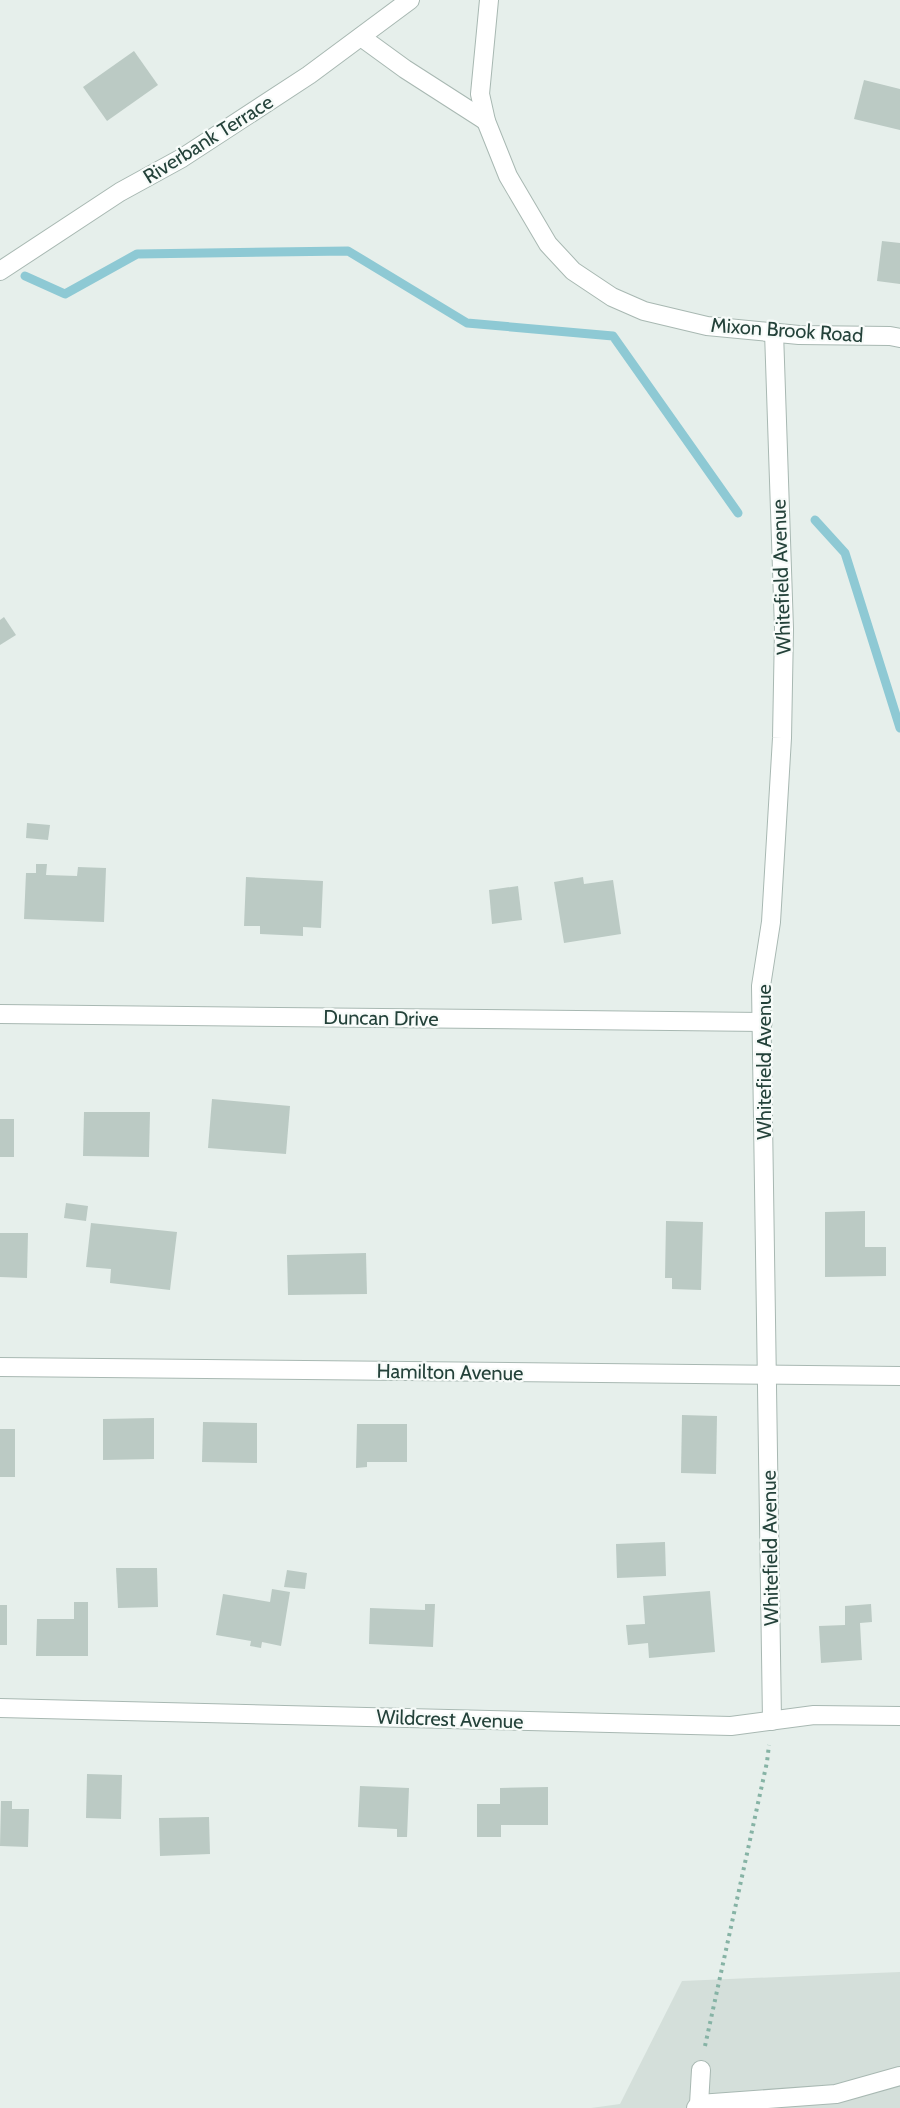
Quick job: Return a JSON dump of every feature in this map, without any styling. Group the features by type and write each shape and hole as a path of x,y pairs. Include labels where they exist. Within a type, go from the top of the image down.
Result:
{"street":[{"name":"Riverbank Terrace","path":"0,271 120,192 182,158 309,75 410,0"},
{"name":"Mixon Brook Road","path":"489,0 480,94 486,121 508,176 548,244 573,271 612,297 644,311 707,326 774,332 900,338"},
{"path":"361,37 405,69 486,121"},
{"name":"Whitefield Avenue","path":"772,1721 761,986 771,922 783,705 784,628 774,332"},
{"name":"Duncan Drive","path":"0,1014 763,1022"},
{"name":"Hamilton Avenue","path":"0,1367 900,1376"},
{"name":"Wildcrest Avenue","path":"0,1708 731,1726 814,1715 900,1716"},
{"path":"700,2070 698,2106 836,2094 900,2076"}],"path":[{"path":"700,2070 767,1762 772,1721"}],"shaded area":[{"path":"900,1972 900,2108 591,2108 620,2104 682,1981"}],"building":[{"path":"134,51 158,85 107,121 83,87"},
{"path":"864,80 900,89 900,130 854,119"},
{"path":"882,241 900,243 900,284 877,281"},
{"path":"4,617 16,635 0,645 0,620"},
{"path":"27,823 50,825 48,840 26,838"},
{"path":"36,864 47,864 46,875 77,876 78,867 106,868 104,922 24,919 26,873 36,873"},
{"path":"246,877 323,881 321,928 303,927 303,936 260,934 260,926 244,926"},
{"path":"583,877 584,884 613,880 621,934 564,943 554,882"},
{"path":"518,886 522,920 492,924 489,890"},
{"path":"212,1099 290,1106 286,1154 208,1148"},
{"path":"84,1112 150,1112 149,1157 83,1156"},
{"path":"0,1119 14,1119 14,1157 0,1157"},
{"path":"66,1203 88,1206 86,1221 64,1218"},
{"path":"865,1211 865,1247 886,1247 886,1276 825,1277 825,1212"},
{"path":"666,1221 703,1222 701,1290 672,1289 672,1278 665,1278"},
{"path":"91,1223 177,1232 170,1290 110,1283 111,1269 86,1267"},
{"path":"0,1233 28,1233 27,1278 0,1277"},
{"path":"366,1253 367,1294 288,1295 287,1255"},
{"path":"682,1415 717,1416 716,1474 681,1473"},
{"path":"154,1418 154,1459 103,1460 103,1419"},
{"path":"203,1422 257,1423 257,1463 202,1462"},
{"path":"357,1424 407,1424 407,1462 367,1462 367,1467 356,1468"},
{"path":"0,1429 15,1429 15,1477 0,1477"},
{"path":"665,1542 666,1576 617,1578 616,1544"},
{"path":"116,1568 157,1568 158,1607 118,1608"},
{"path":"287,1570 307,1573 305,1589 284,1587"},
{"path":"272,1589 290,1592 281,1646 262,1642 261,1648 250,1646 251,1641 216,1635 223,1594 270,1602"},
{"path":"710,1591 715,1652 649,1658 648,1643 628,1645 626,1625 645,1624 643,1596"},
{"path":"74,1602 88,1602 88,1656 36,1656 37,1619 74,1619"},
{"path":"425,1604 435,1604 433,1647 369,1644 370,1608 425,1610"},
{"path":"871,1604 872,1622 860,1623 862,1660 821,1663 819,1626 845,1625 845,1606"},
{"path":"0,1605 7,1605 7,1645 0,1645"},
{"path":"87,1774 122,1775 121,1819 86,1818"},
{"path":"360,1786 409,1788 407,1837 397,1837 397,1829 358,1827"},
{"path":"548,1787 548,1825 501,1825 501,1837 477,1837 477,1804 500,1804 500,1788"},
{"path":"1,1801 12,1801 12,1809 29,1809 28,1847 0,1846"},
{"path":"209,1817 210,1854 160,1856 159,1818"}],"waterway":[{"path":"25,276 65,294 137,254 348,251 467,323 613,336 738,513"},
{"path":"815,520 845,553 900,728"}]}
